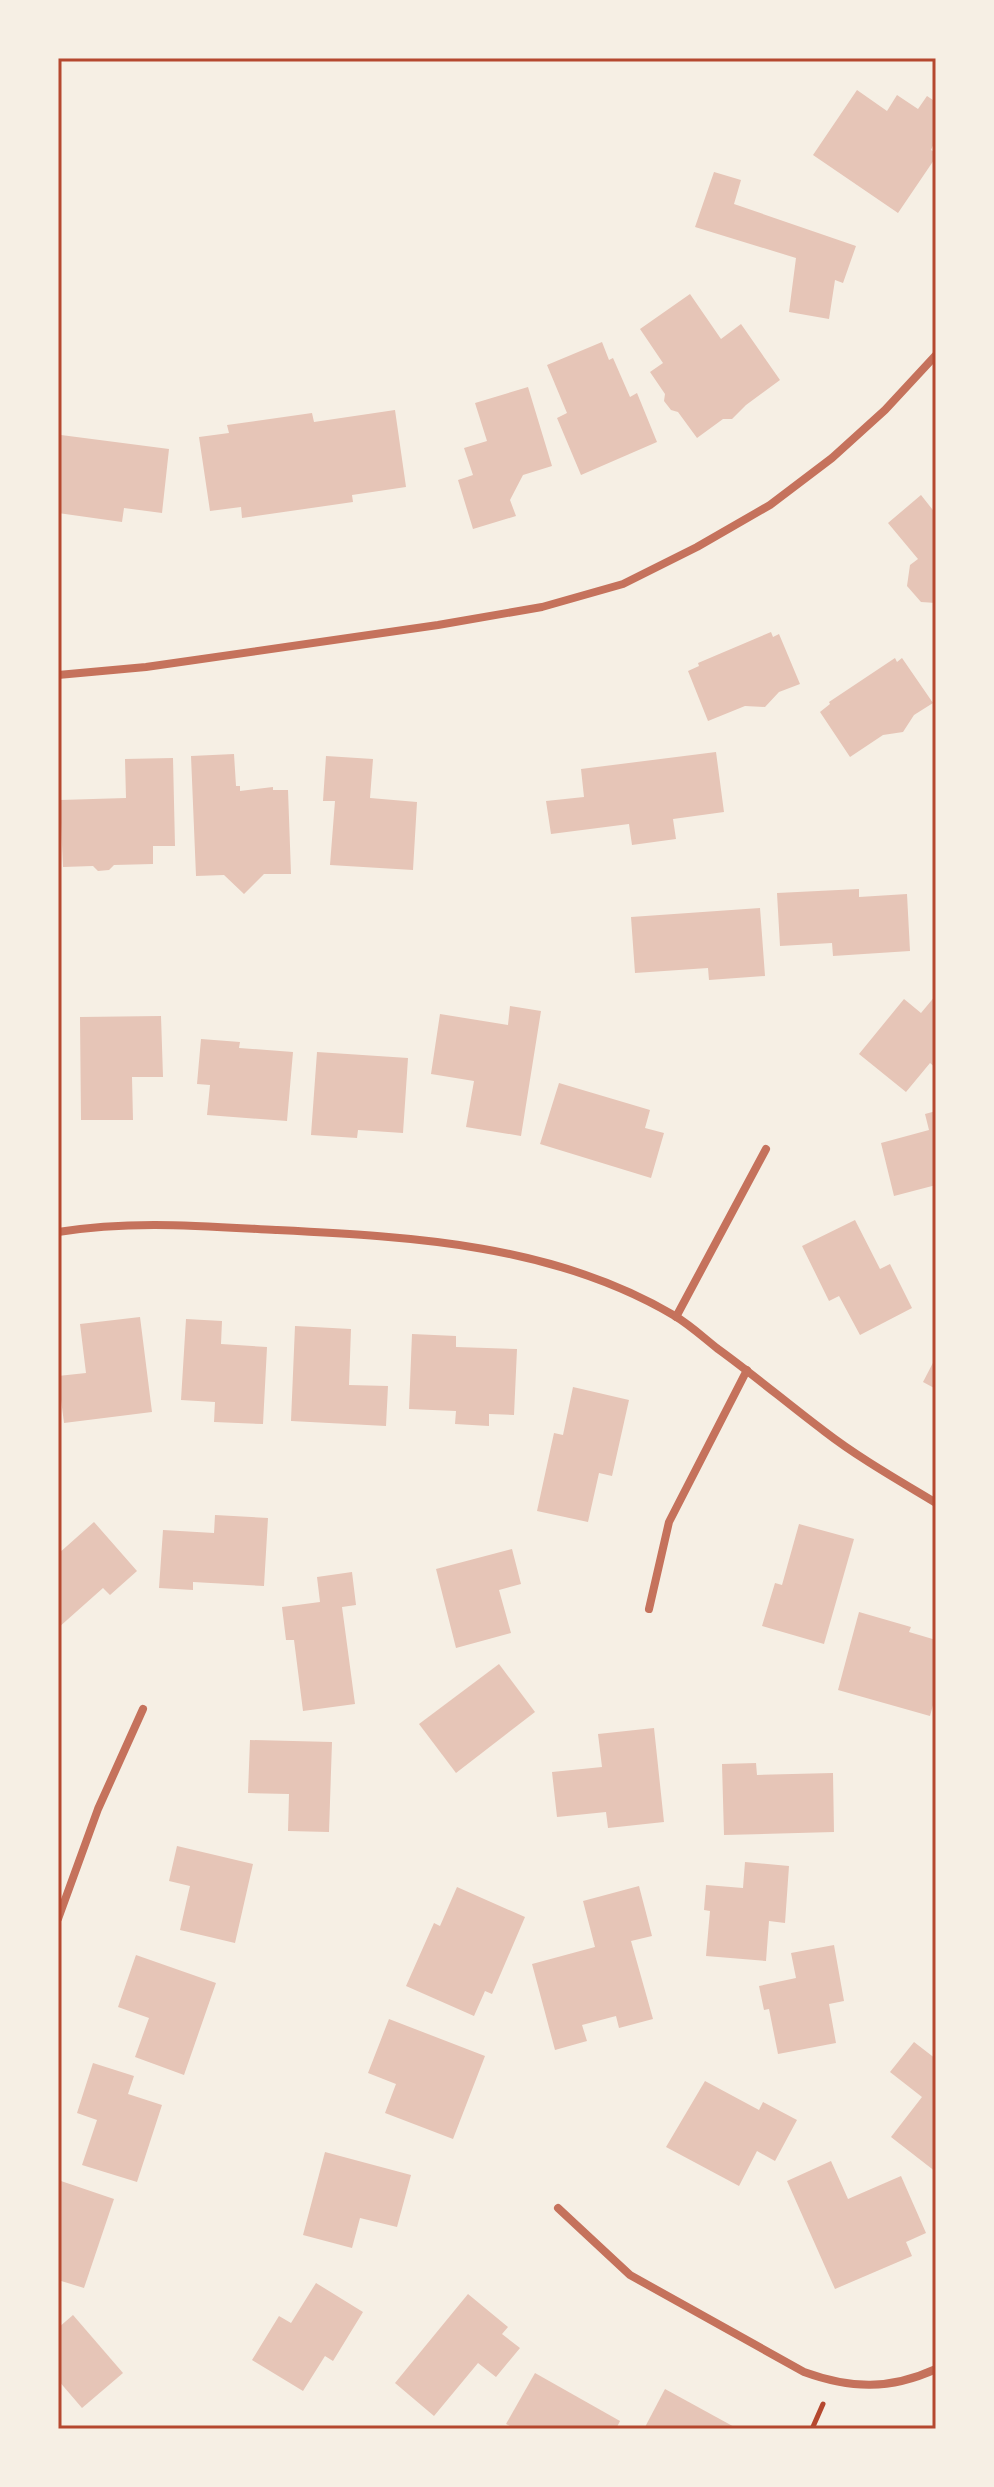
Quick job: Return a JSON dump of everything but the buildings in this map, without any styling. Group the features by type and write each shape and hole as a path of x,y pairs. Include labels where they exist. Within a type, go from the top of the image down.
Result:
{"street":[{"path":"58,675 146,667 438,625 542,607 623,584 697,547 770,505 843,448 885,410 936,355"},
{"path":"676,1317 766,1149"},
{"path":"58,1232 155,1223 432,1239 555,1264 623,1289 676,1317 827,1433 936,1503"},
{"path":"649,1609 669,1522 747,1370"},
{"path":"58,1919 98,1809 143,1709"},
{"path":"558,2208 630,2275 804,2372 833,2383 859,2386 890,2384 936,2369"}]}
